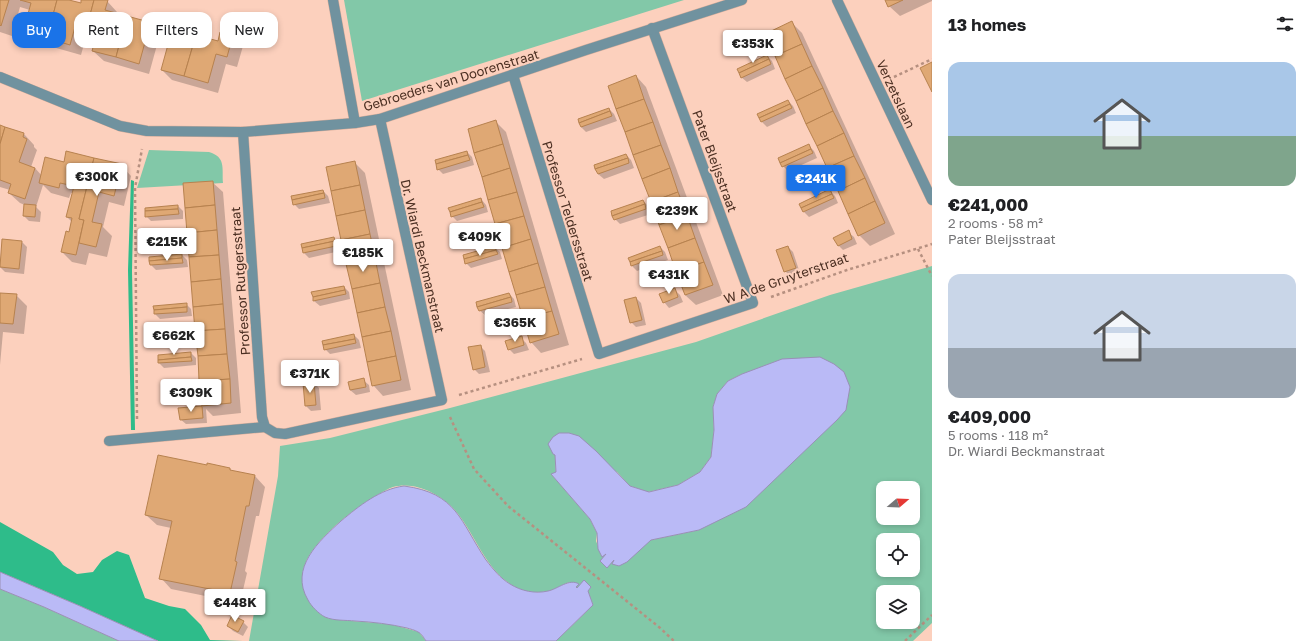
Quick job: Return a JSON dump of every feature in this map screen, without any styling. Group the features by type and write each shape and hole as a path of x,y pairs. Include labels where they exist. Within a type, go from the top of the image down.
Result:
{"street":[{"path":"333,0 355,123"},
{"name":"Gebroeders van Doorenstraat","path":"0,78 120,126 147,131 243,132 355,123 380,118 652,28 742,0"},
{"name":"Verzetslaan","path":"837,0 929,188 932,200"},
{"name":"Pater Bleijsstraat","path":"652,28 754,303"},
{"name":"Professor Teldersstraat","path":"513,75 599,354"},
{"name":"Dr. Wiardi Beckmanstraat","path":"380,118 442,400"},
{"name":"Professor Rutgersstraat","path":"243,132 262,417 265,427"},
{"name":"W A de Gruyterstraat","path":"599,354 754,303"},
{"path":"109,441 265,427 274,433 285,434 442,400"}],"path":[{"path":"877,84 932,59"},
{"path":"137,422 135,188 147,131"},
{"name":"W A de Gruyterstraat","path":"754,303 847,270 932,244"},
{"path":"918,249 932,276"},
{"path":"599,354 442,400 474,469 508,506 659,627 674,641"},
{"path":"905,641 932,615"}],"green space":[{"path":"344,0 684,0 362,101"},
{"path":"149,150 209,152 214,154 221,160 223,168 223,183 137,188"},
{"path":"131,180 134,181 132,271 135,430 131,430 128,270"},
{"path":"932,266 932,623 913,641 556,641 593,605 588,592 586,595 585,594 591,587 577,588 576,587 579,584 567,583 556,589 542,592 532,592 517,588 507,582 491,566 461,518 448,504 432,492 422,488 403,486 393,487 386,490 349,514 325,536 311,552 306,561 339,620 390,624 419,632 426,641 249,641 278,476 280,446 330,438 450,408 696,342 830,295","holes":["742,374 699,530 651,540 612,564 614,561 605,553 602,556 596,541 597,533 590,519 552,475 556,473 555,455 617,472 630,486 648,492 678,485 700,472 711,457 714,430 713,407 717,394 728,381"]},
{"path":"0,522 53,552 63,565 77,574 93,572 102,560 117,551 129,555 145,598 169,606 185,609 201,625 210,640 243,641 158,641 0,572"},
{"path":"0,589 44,607 119,641 0,641"}],"water":[{"path":"820,357 834,364 844,372 850,387 846,410 746,507 699,530 651,540 627,562 619,566 612,564 614,560 607,568 600,561 606,554 602,557 598,549 597,533 590,519 551,474 556,472 555,455 548,444 553,437 559,433 569,433 579,436 630,486 649,492 678,485 700,472 711,457 714,430 713,407 717,394 728,381 742,374 782,359"},
{"path":"404,486 436,495 446,502 463,521 486,560 506,582 523,590 543,592 571,582 579,584 576,587 577,588 584,580 591,587 588,591 593,605 556,641 426,641 419,633 407,628 394,625 336,620 323,616 311,605 303,588 302,577 304,566 309,556 324,537 348,515 378,494"},
{"path":"0,572 158,641 119,641 0,589"}],"building":[{"path":"0,0 9,0 1,26 0,25"},
{"path":"20,0 57,0 54,12 29,12 31,3"},
{"path":"57,0 69,0 81,3 81,0 94,0 91,12 74,12 74,30 70,45 66,44 66,12 54,12"},
{"path":"94,0 108,0 105,10 112,12 91,12"},
{"path":"885,0 903,0 888,7"},
{"path":"133,18 141,20 141,48 143,48 139,64 116,57 118,48 133,48"},
{"path":"792,21 802,44 775,56 765,34"},
{"path":"220,32 220,48 229,48 227,57 216,54 208,83 184,76 192,48 212,48 212,39 218,41"},
{"path":"802,44 812,66 785,79 775,56"},
{"path":"93,48 118,48 116,57 92,51"},
{"path":"167,48 192,48 184,76 161,70"},
{"path":"767,55 769,59 739,73 737,69"},
{"path":"769,59 771,64 741,78 739,73"},
{"path":"932,62 932,92 920,68"},
{"path":"812,66 823,88 796,101 785,79"},
{"path":"636,75 644,99 616,109 608,86"},
{"path":"823,88 833,111 806,124 796,101"},
{"path":"644,99 653,122 625,132 616,109"},
{"path":"788,100 790,104 759,118 757,114"},
{"path":"790,104 792,108 761,122 759,118"},
{"path":"609,108 610,111 579,123 578,119"},
{"path":"610,111 612,116 581,127 579,123"},
{"path":"833,111 844,133 817,146 806,124"},
{"path":"496,120 503,144 474,153 468,129"},
{"path":"653,122 661,145 633,155 625,132"},
{"path":"0,125 5,127 0,144"},
{"path":"5,127 24,133 23,137 27,139 19,162 35,168 25,199 8,193 11,184 0,180 0,144"},
{"path":"844,133 854,156 827,168 817,146"},
{"path":"503,144 510,168 482,177 474,153"},
{"path":"809,144 811,149 780,163 778,158"},
{"path":"661,145 670,168 642,179 633,155"},
{"path":"811,149 813,153 782,167 780,163"},
{"path":"66,151 94,158 79,219 84,220 76,255 61,252 66,231 69,232 72,218 66,217 74,186 60,183 59,188 39,183 45,157 64,162"},
{"path":"467,151 468,155 436,164 435,160"},
{"path":"626,154 628,158 595,169 594,165"},
{"path":"468,155 470,160 437,170 436,164"},
{"path":"854,156 865,178 838,191 827,168"},
{"path":"94,158 122,164 114,196 99,192 92,222 102,224 96,247 79,243 84,220 79,219"},
{"path":"628,158 629,163 598,174 595,169"},
{"path":"355,161 360,185 331,191 326,167"},
{"path":"510,168 517,192 488,200 482,177"},
{"path":"670,168 678,192 651,202 642,179"},
{"path":"865,178 875,201 848,214 838,191"},
{"path":"213,181 215,205 185,208 183,183"},
{"path":"360,185 365,210 336,216 331,191"},
{"path":"830,189 832,194 801,208 799,204"},
{"path":"323,190 324,193 292,200 291,196"},
{"path":"517,192 524,216 495,224 488,200"},
{"path":"678,192 687,215 659,225 651,202"},
{"path":"324,193 325,198 293,205 292,200"},
{"path":"832,194 834,198 803,212 801,208"},
{"path":"481,198 482,202 450,212 448,208"},
{"path":"643,200 645,204 612,216 611,211"},
{"path":"875,201 885,223 858,236 848,214"},
{"path":"482,202 484,207 451,217 450,212"},
{"path":"24,204 36,205 35,217 23,216"},
{"path":"645,204 646,209 614,220 612,216"},
{"path":"178,205 178,209 145,211 145,208"},
{"path":"215,205 217,230 187,233 185,208"},
{"path":"178,209 179,214 145,217 145,211"},
{"path":"365,210 370,234 341,240 336,216"},
{"path":"687,215 695,238 668,248 659,225"},
{"path":"524,216 531,239 502,248 495,224"},
{"path":"217,230 219,255 189,257 187,233"},
{"path":"849,230 852,239 838,246 833,238"},
{"path":"370,234 375,258 346,264 341,240"},
{"path":"334,237 335,241 302,248 301,244"},
{"path":"695,238 704,262 676,272 668,248"},
{"path":"2,239 22,241 19,269 0,267"},
{"path":"531,239 538,263 509,272 502,248"},
{"path":"335,241 336,246 303,253 302,248"},
{"path":"495,246 496,250 464,259 463,255"},
{"path":"660,246 662,251 630,262 628,258"},
{"path":"788,246 796,268 784,272 776,250"},
{"path":"496,250 498,254 465,264 464,259"},
{"path":"662,251 663,255 631,266 630,262"},
{"path":"182,254 182,258 149,261 149,257"},
{"path":"219,255 221,279 191,282 189,257"},
{"path":"182,258 183,263 150,265 149,261"},
{"path":"375,258 380,283 352,289 346,264"},
{"path":"704,262 713,285 685,295 676,272"},
{"path":"538,263 545,287 516,295 509,272"},
{"path":"221,279 223,304 193,307 191,282"},
{"path":"380,283 385,307 357,313 352,289"},
{"path":"344,286 345,290 313,297 311,292"},
{"path":"545,287 552,311 523,319 516,295"},
{"path":"675,288 678,297 663,303 659,294"},
{"path":"345,290 346,294 313,301 313,297"},
{"path":"0,293 17,294 13,324 0,323"},
{"path":"509,293 511,297 477,307 476,302"},
{"path":"511,297 512,302 479,311 477,307"},
{"path":"636,297 642,320 630,323 624,300"},
{"path":"187,303 187,307 154,310 153,306"},
{"path":"223,304 225,329 195,331 193,307"},
{"path":"187,307 187,312 154,314 154,310"},
{"path":"385,307 391,331 362,337 357,313"},
{"path":"552,311 559,334 530,343 523,319"},
{"path":"225,329 227,354 198,356 195,331"},
{"path":"391,331 396,356 367,362 362,337"},
{"path":"354,334 355,339 323,345 322,341"},
{"path":"522,336 524,345 508,350 505,341"},
{"path":"355,339 356,343 324,350 323,345"},
{"path":"481,345 485,367 473,370 468,347"},
{"path":"191,352 191,357 158,360 158,355"},
{"path":"227,354 230,379 199,381 198,356"},
{"path":"396,356 401,380 372,386 367,362"},
{"path":"191,357 192,361 158,363 158,360"},
{"path":"364,378 366,387 350,390 348,382"},
{"path":"230,379 231,403 202,406 199,381"},
{"path":"314,382 316,405 305,406 303,383"},
{"path":"202,406 203,418 180,420 178,408"},
{"path":"158,455 207,465 207,463 230,468 230,470 255,475 249,506 246,506 235,561 237,562 230,593 159,579 172,521 145,515"},
{"path":"232,615 244,621 238,632 227,626"}]}
